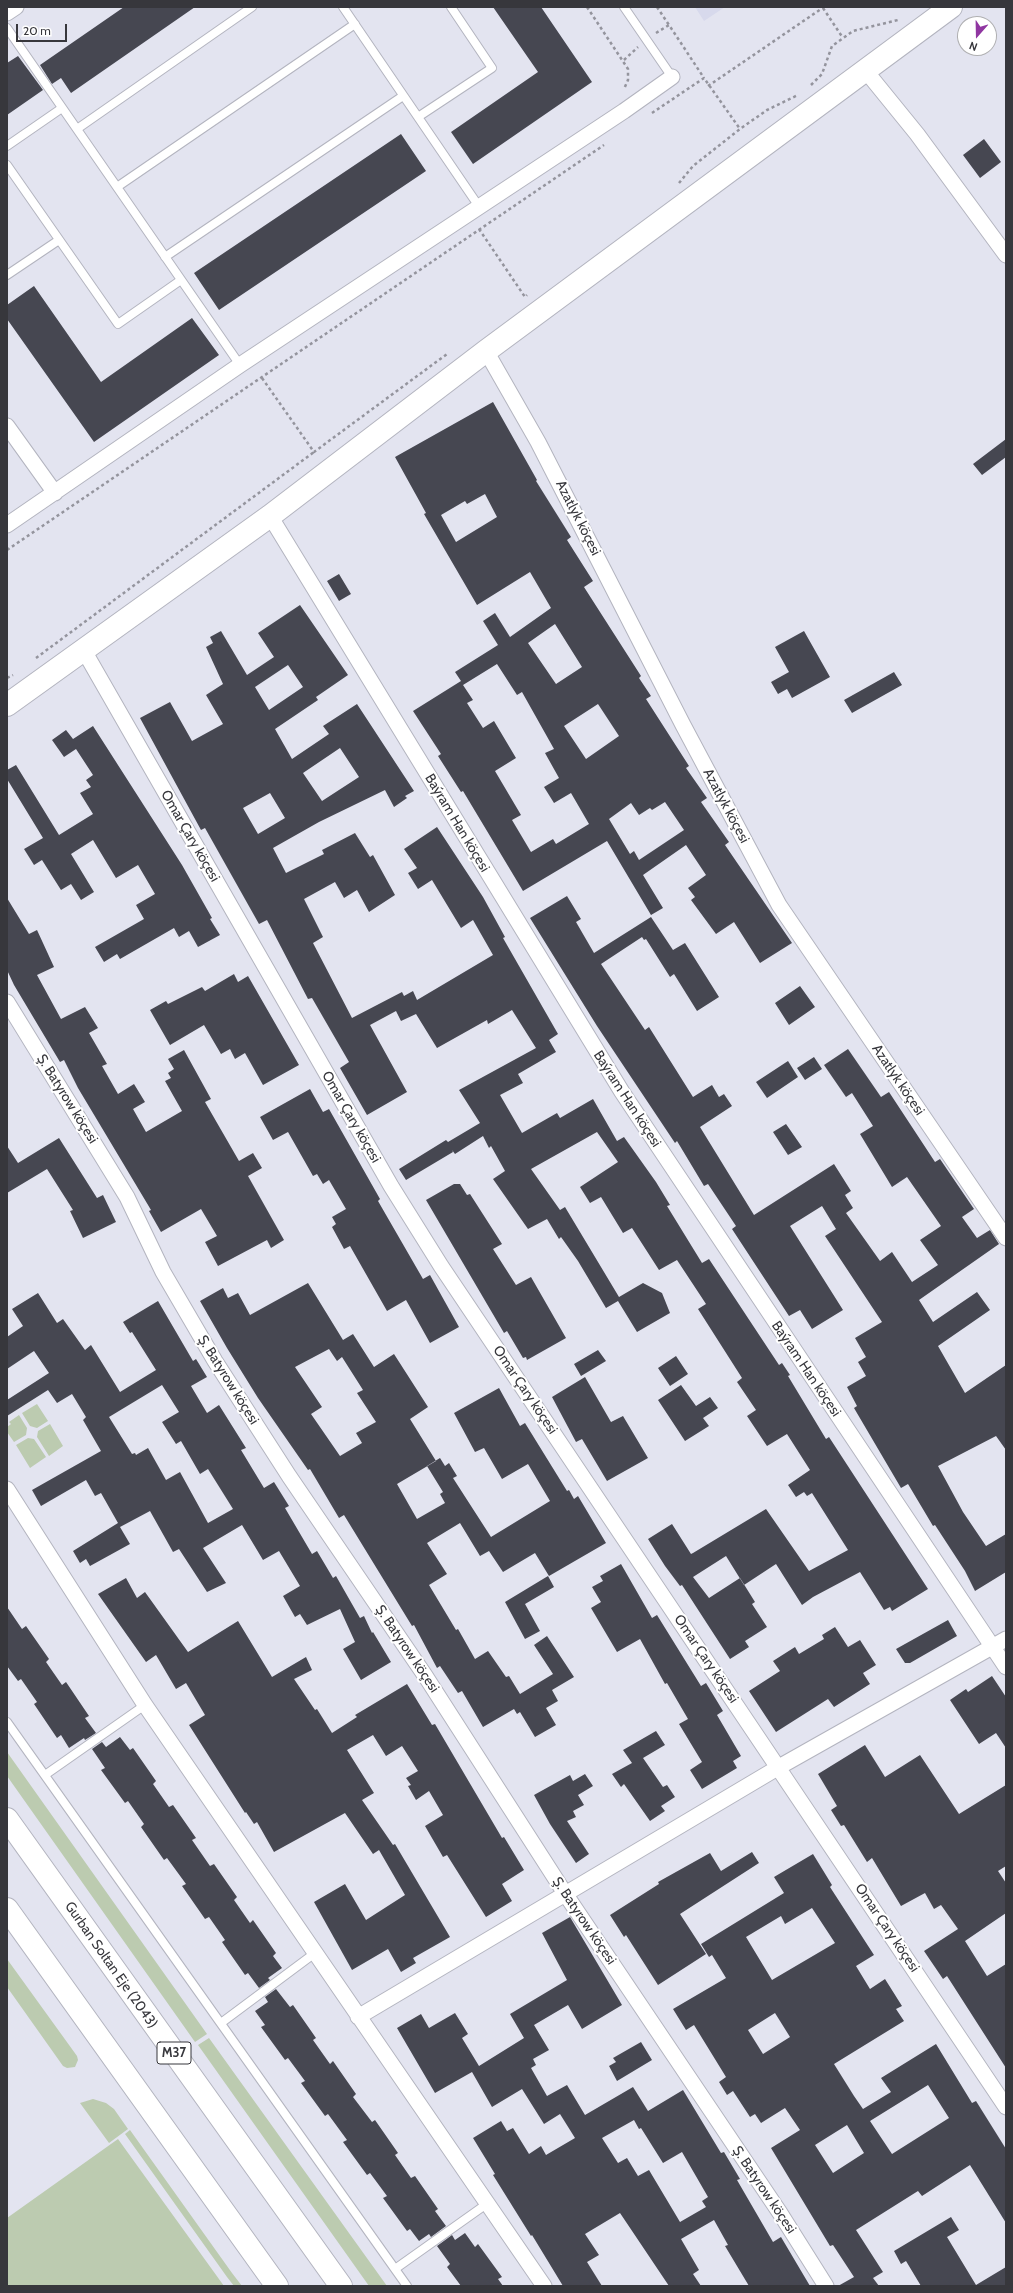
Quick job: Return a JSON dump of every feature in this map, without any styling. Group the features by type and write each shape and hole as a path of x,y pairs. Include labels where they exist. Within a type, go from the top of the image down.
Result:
{"main road":[{"path":"7,705 270,516 486,351 951,7"},
{"name":"Gurban Soltan Eje (2043)","path":"7,1819 341,2286"},
{"path":"7,1909 277,2286"}],"street":[{"path":"7,13 16,7"},
{"path":"865,70 917,134 1006,256"},
{"path":"7,525 240,365 480,208 672,77"},
{"name":"Azatlyk köçesi","path":"486,351 538,442 779,905 1006,1238"},
{"path":"7,426 54,492"},
{"name":"Baýram Han köçesi","path":"270,516 622,1092 1006,1667"},
{"name":"Omar Çary köçesi","path":"83,649 391,1186 441,1266 1006,2107"},
{"name":"Ş. Batyrow köçesi","path":"7,1002 127,1197 163,1272 215,1361 289,1476 426,1676 566,1895 780,2213 826,2286"},
{"path":"7,1489 145,1705 358,2018 488,2203 544,2286"},
{"path":"358,2018 779,1767 993,1648 1006,1639"}],"lane":[{"path":"77,129 252,7"},
{"path":"343,7 480,208"},
{"path":"418,117 492,68 451,7"},
{"path":"624,7 672,77"},
{"path":"117,187 355,24"},
{"path":"7,28 240,365"},
{"path":"166,257 403,96"},
{"path":"7,146 62,108"},
{"path":"7,165 118,324 181,280"},
{"path":"7,275 59,240"},
{"path":"45,1775 145,1705"},
{"path":"7,1722 407,2286"},
{"path":"221,2023 315,1953"},
{"path":"395,2269 488,2203"}],"path":[{"path":"656,7 669,25"},
{"path":"708,86 823,7 843,38"},
{"path":"808,87 822,74 832,46 853,31 896,21 901,18"},
{"path":"674,188 693,166 740,129 767,110 804,92"},
{"path":"7,550 479,229 607,144"},
{"path":"479,229 503,261 525,297"},
{"path":"519,301 531,292"},
{"path":"33,660 448,353"},
{"path":"262,378 314,452"},
{"path":"7,678 14,674"}],"shaded area":[{"path":"695,7 725,7 704,21"}],"green space":[{"path":"37,1404 48,1421 37,1428 30,1426 22,1413"},
{"path":"19,1415 27,1428 26,1435 14,1442 7,1432 7,1427 11,1424 9,1422"},
{"path":"50,1424 63,1446 49,1456 37,1437 38,1431"},
{"path":"28,1438 34,1439 46,1457 30,1468 16,1445"},
{"path":"7,1752 207,2034 195,2042 7,1776"},
{"path":"7,1959 77,2056 78,2060 75,2067 67,2068 63,2066 7,1987"},
{"path":"209,2038 387,2286 369,2286 198,2045"},
{"path":"93,2099 106,2103 114,2109 128,2129 109,2143 80,2103"},
{"path":"130,2130 242,2286 234,2286 227,2277 125,2134"},
{"path":"118,2139 224,2286 7,2286 7,2218"}],"building":[{"path":"124,7 195,7 71,93 61,78 52,84 40,65"},
{"path":"493,7 541,7 592,82 473,164 451,132 538,72"},
{"path":"18,56 43,90 7,115 7,63"},
{"path":"401,134 426,171 219,310 194,273"},
{"path":"984,139 1001,162 980,178 963,155"},
{"path":"34,286 101,382 192,318 219,355 94,442 7,319 7,305"},
{"path":"493,402 537,480 536,481 571,537 567,540 593,581 584,587 641,676 639,678 651,696 646,699 689,766 686,768 707,798 701,802 729,842 725,845 792,943 760,963 734,922 716,934 691,900 695,897 688,888 706,875 686,845 643,875 663,908 651,915 607,841 523,891 463,791 461,792 438,756 441,754 413,711 461,681 455,672 498,645 483,621 495,613 510,637 551,608 530,572 477,605 424,514 426,513 395,457","holes":["485,494 497,517 456,542 441,515 465,501 467,504","555,624 582,667 556,684 528,643","497,664 517,695 522,692 554,749 545,753 559,778 544,787 554,803 571,793 589,824 556,844 553,839 531,852 512,820 521,815 495,771 516,758 494,721 483,728 467,703 473,700 463,685","598,704 619,736 586,759 564,726","665,802 684,830 639,860 634,851 630,854 609,819 631,803 639,815 650,808 652,810"]},
{"path":"1006,439 1006,457 982,475 973,464"},
{"path":"339,574 351,594 339,601 327,581"},
{"path":"300,605 348,675 316,697 318,700 275,729 292,759 329,734 323,726 357,704 414,791 405,796 407,798 394,807 385,790 319,822 273,848 286,873 324,854 322,850 355,833 370,857 373,855 395,895 369,912 357,890 344,898 335,882 304,899 323,937 313,943 352,1018 402,992 404,996 413,991 417,1000 493,955 473,920 461,928 432,880 418,889 408,873 417,868 404,849 437,827 483,897 505,937 503,938 558,1034 549,1040 556,1052 518,1074 523,1083 500,1095 522,1133 557,1113 560,1118 593,1099 617,1141 624,1137 656,1182 670,1205 667,1206 702,1263 709,1259 779,1365 782,1363 790,1375 788,1376 826,1439 829,1437 928,1589 892,1611 890,1607 884,1610 860,1572 813,1597 802,1605 776,1564 744,1585 755,1602 752,1604 767,1627 745,1641 749,1647 730,1659 682,1585 680,1586 665,1566 648,1539 672,1524 691,1554 766,1509 809,1571 848,1550 812,1493 807,1496 804,1492 796,1497 788,1485 810,1470 787,1434 767,1446 747,1416 756,1410 737,1382 742,1378 698,1309 706,1304 677,1260 659,1270 632,1228 623,1233 601,1197 590,1203 580,1187 618,1162 597,1132 531,1169 560,1210 565,1207 619,1297 643,1283 662,1293 670,1313 637,1332 618,1301 606,1308 578,1261 561,1237 559,1239 547,1219 528,1229 493,1179 505,1171 491,1146 489,1148 483,1136 455,1154 452,1150 453,1152 406,1180 399,1169 446,1140 448,1142 480,1123 459,1090 536,1048 512,1010 488,1024 487,1020 437,1048 416,1014 401,1021 396,1011 370,1025 407,1092 367,1115 340,1068 349,1062 312,998 308,999 267,920 259,924 205,828 201,830 140,718 170,702 192,741 223,724 206,695 223,684 206,647 213,643 210,637 221,631 247,675 274,657 258,633","holes":["288,665 303,687 269,710 255,687","340,748 359,777 322,801 303,773","270,793 285,818 258,834 243,808","726,1556 740,1578 709,1598 693,1577"]},
{"path":"804,631 830,677 792,698 787,689 778,694 771,682 789,672 775,647"},
{"path":"894,672 902,685 852,713 844,700"},
{"path":"93,726 182,865 212,918 210,919 220,935 198,947 189,931 179,937 174,928 120,959 117,954 104,962 95,947 144,919 136,905 155,894 138,865 116,878 93,840 71,854 94,892 81,900 71,884 61,890 42,860 34,865 24,849 43,838 7,779 7,770 16,765 59,835 93,814 80,793 91,787 86,780 93,775 76,749 64,757 52,740 66,730 73,739"},
{"path":"567,896 581,919 576,922 594,953 651,917 673,950 685,943 719,997 697,1011 674,974 670,977 646,939 644,940 642,937 601,964 645,1030 649,1027 693,1097 712,1085 719,1097 724,1094 732,1106 700,1127 754,1215 834,1164 851,1191 845,1195 853,1208 846,1213 880,1261 892,1252 912,1282 938,1265 920,1240 941,1226 907,1177 892,1187 860,1134 873,1126 852,1093 846,1097 824,1065 848,1049 881,1097 889,1092 935,1162 940,1159 974,1209 962,1217 977,1238 990,1230 999,1244 919,1300 933,1322 977,1292 990,1310 938,1346 965,1393 1006,1365 1006,1450 996,1436 938,1466 963,1512 986,1546 1006,1534 1006,1572 975,1591 965,1571 935,1525 933,1526 908,1484 901,1488 854,1408 857,1406 847,1387 866,1376 858,1362 866,1357 855,1338 882,1322 825,1236 836,1229 822,1206 790,1226 843,1310 812,1329 800,1310 789,1316 732,1229 736,1226 708,1184 704,1186 677,1141 675,1143 597,1026 530,918"},
{"path":"7,898 29,934 37,930 54,967 37,975 61,1019 85,1007 98,1028 89,1033 107,1064 102,1066 118,1094 134,1084 145,1102 133,1109 146,1132 182,1111 165,1081 171,1078 168,1073 174,1069 168,1059 184,1050 211,1099 205,1102 239,1161 253,1153 262,1168 248,1176 284,1240 271,1248 267,1240 218,1266 205,1242 217,1236 201,1209 161,1232 149,1211 151,1210 78,1088 64,1060 60,1062 14,985 7,970"},
{"path":"234,974 238,982 248,976 299,1065 263,1085 245,1053 235,1059 230,1049 221,1054 204,1025 170,1045 150,1010 166,1001 168,1004 202,987 205,991"},
{"path":"800,986 815,1007 789,1025 775,1003"},
{"path":"814,1057 822,1069 805,1080 797,1068"},
{"path":"788,1061 798,1077 767,1098 756,1082"},
{"path":"310,1089 323,1112 329,1109 380,1199 378,1201 423,1279 430,1275 459,1327 430,1343 406,1300 387,1311 350,1246 344,1249 332,1227 336,1224 332,1217 346,1209 329,1180 323,1184 317,1174 313,1176 288,1132 273,1140 260,1117"},
{"path":"786,1124 802,1147 788,1155 773,1132"},
{"path":"59,1138 97,1198 103,1195 116,1222 83,1238 70,1211 73,1210 47,1169 7,1193 7,1146 18,1163"},
{"path":"454,1184 460,1184 467,1195 470,1194 502,1244 493,1249 516,1285 531,1277 566,1338 527,1360 526,1357 523,1358 507,1331 504,1333 426,1200"},
{"path":"308,1283 343,1340 353,1334 374,1367 394,1354 428,1407 410,1419 436,1461 440,1458 445,1466 449,1463 457,1476 453,1478 491,1537 550,1501 528,1464 502,1479 484,1448 475,1452 454,1413 499,1388 520,1426 525,1423 567,1491 569,1490 574,1499 578,1496 606,1543 549,1576 535,1553 503,1572 489,1551 480,1556 460,1523 427,1543 447,1574 429,1585 456,1630 458,1629 475,1659 488,1651 506,1677 509,1676 520,1694 553,1674 534,1645 547,1636 574,1677 552,1690 558,1701 546,1708 556,1725 535,1737 520,1712 517,1714 514,1709 483,1727 462,1691 458,1693 440,1666 437,1668 414,1625 412,1626 344,1515 339,1518 310,1469 308,1470 258,1398 200,1301 223,1288 228,1298 238,1293 250,1315","holes":["329,1349 337,1361 342,1357 363,1390 357,1393 376,1422 356,1433 362,1443 340,1456 311,1414 322,1407 295,1367","427,1466 443,1492 440,1494 445,1503 417,1519 397,1484"]},
{"path":"38,1293 57,1323 63,1319 85,1350 91,1345 120,1392 156,1370 132,1332 130,1333 123,1322 158,1301 193,1361 196,1359 207,1377 191,1386 207,1413 219,1405 246,1448 241,1450 264,1488 274,1482 289,1506 285,1508 312,1554 317,1551 333,1578 336,1576 360,1618 364,1616 372,1633 373,1632 391,1662 361,1680 343,1649 355,1642 340,1609 307,1625 300,1614 295,1617 283,1596 300,1586 279,1551 263,1560 242,1525 203,1548 226,1583 207,1592 179,1549 173,1552 150,1511 120,1527 130,1544 90,1566 86,1559 80,1563 73,1551 118,1523 101,1493 95,1496 86,1480 41,1506 32,1490 101,1451 83,1420 86,1417 72,1394 57,1403 48,1390 7,1416 7,1400 49,1373 34,1351 7,1369 7,1337 23,1326 12,1309","holes":["162,1385 179,1412 162,1422 176,1444 181,1441 200,1474 208,1469 233,1509 208,1523 180,1472 166,1480 148,1448 136,1455 135,1453 132,1454 109,1417"]},
{"path":"598,1350 606,1361 581,1376 574,1364"},
{"path":"676,1356 688,1374 670,1386 658,1368"},
{"path":"585,1377 611,1422 623,1416 648,1458 607,1481 582,1439 576,1442 552,1397"},
{"path":"681,1385 696,1406 710,1397 718,1408 703,1418 709,1426 685,1441 658,1400"},
{"path":"621,1564 652,1618 657,1615 701,1686 706,1683 723,1711 717,1715 741,1756 733,1761 737,1768 702,1789 690,1770 702,1762 679,1724 688,1719 667,1683 665,1684 640,1639 617,1652 591,1608 601,1602 592,1587 603,1581 600,1576"},
{"path":"548,1576 554,1587 525,1604 540,1631 525,1639 505,1602"},
{"path":"126,1578 137,1598 145,1592 188,1652 238,1621 272,1677 306,1657 312,1670 294,1679 315,1710 317,1709 332,1733 357,1717 355,1715 407,1684 432,1725 435,1724 502,1838 504,1837 524,1870 502,1884 512,1901 486,1917 447,1855 443,1857 425,1826 443,1815 429,1791 416,1800 408,1786 411,1785 406,1778 418,1771 402,1746 386,1756 373,1735 347,1750 374,1793 362,1800 393,1845 395,1844 450,1937 413,1958 416,1963 401,1972 388,1949 352,1970 314,1902 345,1884 366,1920 405,1895 379,1850 373,1854 345,1813 274,1852 257,1822 254,1824 246,1812 245,1813 189,1725 205,1715 186,1683 176,1689 156,1655 146,1662 98,1594"},
{"path":"7,1607 22,1629 26,1626 49,1659 46,1662 62,1685 66,1682 89,1716 85,1718 96,1733 85,1740 84,1738 69,1748 61,1735 57,1738 34,1704 37,1702 21,1679 18,1681 7,1666"},
{"path":"948,1620 957,1636 910,1663 905,1663 896,1649"},
{"path":"835,1627 848,1647 860,1640 876,1665 863,1673 870,1684 834,1707 828,1699 776,1732 749,1691 780,1671 773,1661 795,1647 799,1654 824,1639 822,1635"},
{"path":"992,1676 1006,1697 1006,1748 996,1733 979,1744 950,1700 966,1689 968,1692"},
{"path":"656,1731 665,1745 643,1758 663,1787 667,1785 675,1797 661,1806 665,1811 650,1821 624,1784 621,1787 612,1774 632,1763 623,1750"},
{"path":"120,1737 130,1750 133,1748 156,1781 153,1784 169,1807 173,1805 196,1838 192,1840 210,1866 214,1864 237,1897 234,1900 250,1923 253,1920 276,1953 273,1956 282,1968 268,1978 270,1980 259,1988 248,1973 245,1975 222,1942 225,1940 209,1917 205,1919 182,1886 186,1884 167,1858 164,1860 141,1827 144,1824 128,1801 125,1803 101,1770 105,1768 92,1749 102,1742 106,1747"},
{"path":"865,1745 885,1777 920,1755 959,1814 1006,1785 1006,1866 998,1871 1006,1883 1006,1913 965,1941 987,1976 1006,1964 1006,2068 947,1976 943,1979 924,1951 958,1929 941,1905 934,1909 925,1893 901,1906 872,1858 867,1862 844,1825 841,1826 831,1810 837,1806 818,1774"},
{"path":"585,1774 593,1786 578,1795 584,1805 573,1811 576,1817 567,1821 589,1854 576,1863 550,1824 534,1795 570,1775 573,1781"},
{"path":"752,1852 759,1863 680,1914 706,1954 658,1985 626,1935 624,1937 610,1915 659,1884 658,1882 710,1853 721,1871"},
{"path":"813,1854 832,1885 830,1887 874,1955 856,1966 870,1989 885,1979 902,2006 896,2009 904,2021 834,2064 863,2109 891,2092 881,2078 936,2044 972,2103 976,2101 1006,2149 1006,2223 970,2165 922,2196 918,2191 856,2230 883,2272 873,2278 879,2286 838,2286 854,2277 833,2245 830,2246 771,2148 800,2130 785,2108 761,2123 755,2114 750,2117 733,2091 727,2095 719,2082 726,2077 694,2025 686,2030 673,2009 726,1978 712,1955 709,1957 701,1944 784,1893 774,1877","holes":["812,1908 835,1943 772,1980 746,1937 781,1916 785,1924","775,2013 790,2037 763,2054 748,2030","928,2085 949,2118 892,2154 870,2121","847,2125 864,2153 833,2173 815,2145"]},
{"path":"570,1917 622,2005 582,2029 568,2005 534,2025 549,2050 533,2059 536,2065 531,2068 547,2096 567,2085 585,2115 633,2087 648,2111 683,2090 721,2153 724,2152 740,2179 737,2180 773,2242 781,2237 810,2286 749,2286 725,2246 728,2245 714,2220 681,2239 699,2270 693,2274 701,2286 669,2286 620,2213 585,2234 599,2255 587,2262 602,2286 563,2286 493,2175 495,2174 473,2138 501,2121 507,2131 513,2128 529,2154 541,2146 546,2155 575,2138 560,2114 544,2124 522,2089 492,2107 472,2072 435,2093 397,2028 421,2014 429,2028 455,2013 468,2034 462,2038 479,2066 524,2038 510,2014 567,1980 542,1933","holes":["634,2120 639,2129 641,2128 663,2163 682,2152 708,2197 702,2201 706,2207 680,2222 649,2170 638,2176 627,2158 618,2163 602,2138"]},
{"path":"276,1989 290,2007 293,2005 316,2038 313,2040 330,2064 333,2061 356,2094 353,2097 372,2122 375,2120 398,2153 395,2155 411,2178 415,2176 438,2209 435,2211 446,2226 431,2237 429,2234 419,2241 410,2229 407,2231 383,2198 387,2196 370,2173 367,2175 343,2142 347,2140 328,2114 325,2116 301,2083 305,2081 288,2058 285,2060 261,2027 265,2025 255,2011 268,2002 265,1997"},
{"path":"641,2042 652,2060 617,2081 609,2066 616,2062 613,2058"},
{"path":"951,2217 959,2230 947,2237 976,2285 1006,2267 1006,2286 921,2286 906,2261 901,2264 894,2251"},
{"path":"465,2233 475,2247 478,2244 502,2277 498,2279 503,2286 461,2286 447,2267 450,2264 437,2246 452,2235 455,2240"}]}
